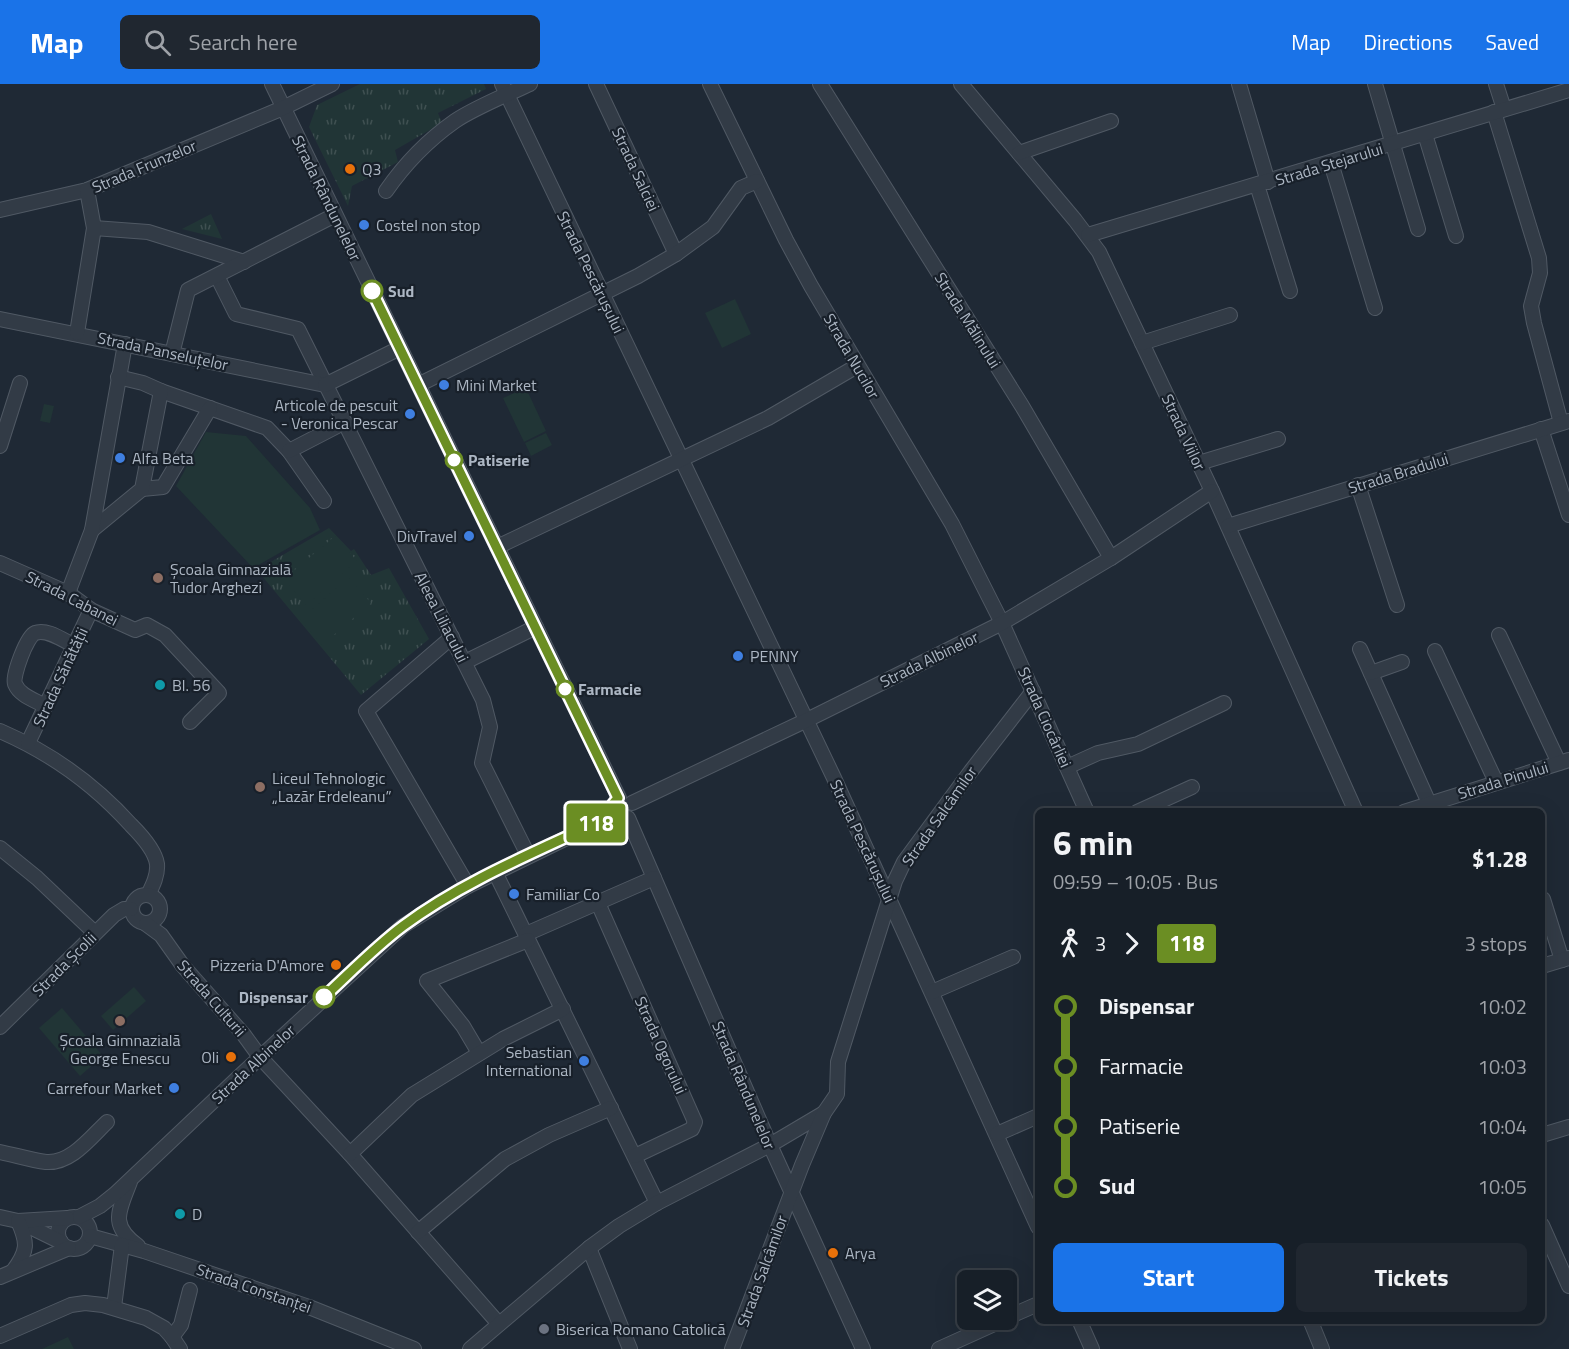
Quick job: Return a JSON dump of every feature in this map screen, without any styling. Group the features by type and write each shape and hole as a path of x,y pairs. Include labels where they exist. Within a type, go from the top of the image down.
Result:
{"street":[{"name":"Strada Rândunelelor","path":"272,84 618,798"},
{"name":"Strada Frunzelor","path":"0,210 87,190 283,108 332,84"},
{"path":"386,191 415,155 455,120 504,89 530,84"},
{"name":"Strada Salciei","path":"596,84 676,254"},
{"name":"Strada Nucilor","path":"710,84 786,240 857,366 951,524 1002,623"},
{"name":"Strada Mălinului","path":"820,84 1022,406 1112,558"},
{"name":"Strada Viilor","path":"961,84 1088,235 1099,252 1212,491 1354,808"},
{"path":"1239,84 1290,291"},
{"path":"1375,84 1418,229"},
{"path":"1496,84 1499,111 1539,258 1540,273 1531,306 1534,323 1565,422"},
{"name":"Strada Pescărușului","path":"504,89 807,720 1035,1220"},
{"name":"Strada Stejarului","path":"1088,235 1569,90"},
{"path":"1019,153 1111,121"},
{"path":"1425,134 1456,236"},
{"path":"1331,163 1375,308"},
{"path":"418,385 676,254 713,227 741,188 757,181"},
{"path":"77,333 94,228 87,190"},
{"path":"172,354 188,290 335,215"},
{"path":"94,228 148,232 244,262"},
{"name":"Aleea Liliacului","path":"217,276 236,314 298,329 483,700 490,727 482,763 528,855"},
{"path":"1142,343 1230,315"},
{"name":"Strada Panseluțelor","path":"0,319 77,333 325,386"},
{"path":"68,593 92,530 124,344"},
{"path":"325,386 400,348"},
{"path":"496,547 768,418 857,366"},
{"path":"118,377 143,383 267,428 289,451 324,501"},
{"path":"0,446 20,383"},
{"path":"141,489 161,391"},
{"path":"92,530 141,489 163,487 210,408"},
{"name":"Strada Bradului","path":"1228,526 1565,422"},
{"path":"289,451 345,423"},
{"path":"1541,429 1569,515"},
{"path":"1199,463 1278,439"},
{"path":"1358,485 1397,605"},
{"name":"Strada Albinelor","path":"632,803 807,720 1002,623 1112,558 1212,491"},
{"name":"Strada Cabanei","path":"0,563 68,593 92,610 135,630 147,625 165,635 219,693 190,722"},
{"name":"Strada Sănătății","path":"28,743 92,610"},
{"name":"Strada Ciocârliei","path":"1002,623 1085,808"},
{"path":"465,662 536,627"},
{"path":"45,706 22,694 14,677 29,637 36,633 46,632 75,646"},
{"path":"1499,635 1564,761"},
{"path":"452,638 366,711 468,886"},
{"path":"1360,649 1429,803"},
{"path":"1436,651 1496,782"},
{"path":"1371,673 1402,662"},
{"name":"Strada Salcâmilor","path":"732,1349 791,1192 824,1113 837,1094 838,1062 895,881 904,862 970,771 1033,691"},
{"path":"1067,767 1098,753 1138,744 1224,703"},
{"name":"Strada Sănătății","path":"0,731 28,743 79,775 139,834 157,862 156,878 148,895"},
{"name":"Strada Pinului","path":"1415,808 1564,761"},
{"path":"1146,808 1192,787"},
{"path":"618,798 628,798 632,803 633,813 628,818 622,820 614,815 613,804 618,798"},
{"name":"Strada Albinelor","path":"68,1220 99,1206 115,1194 388,938 422,913 468,886 614,815"},
{"name":"Strada Rândunelelor","path":"628,818 770,1145 863,1349"},
{"path":"0,848 38,878 95,933"},
{"path":"495,872 657,1203"},
{"path":"482,1051 427,981 654,878"},
{"path":"148,895 159,903 160,912 155,920 146,924 137,921 131,909 136,898 148,895"},
{"name":"Strada Ogorului","path":"598,903 695,1122 692,1129 635,1156"},
{"path":"1545,904 1566,959 1545,965"},
{"name":"Strada Școlii","path":"0,1027 95,933 124,909 131,909"},
{"name":"Strada Culturii","path":"146,924 160,935 183,966 244,1035 260,1057 350,1154 499,1324"},
{"path":"932,992 1013,957"},
{"path":"350,1154 412,1095 482,1051 563,1009"},
{"path":"418,1232 505,1159 549,1135 611,1108"},
{"path":"470,1349 589,1248 619,1226 657,1203 770,1145 824,1113"},
{"path":"997,1134 1035,1117"},
{"path":"0,1152 44,1161 61,1160 73,1154 107,1122"},
{"path":"1545,1134 1569,1127"},
{"path":"131,1179 121,1208 119,1223 126,1237 144,1251"},
{"name":"Strada Albinelor","path":"91,1233 115,1194"},
{"path":"0,1217 18,1221 87,1222 91,1233 85,1246 74,1249 18,1221"},
{"path":"60,1243 58,1234 68,1220"},
{"path":"6,1274 22,1259 26,1248 18,1221"},
{"path":"1545,1232 1569,1286"},
{"name":"Strada Constanței","path":"91,1233 309,1306 409,1348"},
{"path":"6,1274 60,1243"},
{"path":"6,1274 35,1254 60,1243"},
{"path":"114,1307 122,1245"},
{"path":"589,1248 630,1349"},
{"path":"176,1343 190,1290"},
{"path":"0,1336 71,1305 85,1304 114,1307 146,1318 164,1328 176,1343"},
{"path":"1017,1314 1035,1305"},
{"path":"1081,1324 1092,1349"},
{"path":"1312,1324 1322,1349"},
{"path":"939,1349 981,1330"}],"green space":[{"path":"360,84 484,84 486,89 438,113 442,123 395,150 398,162 352,186 348,206 309,127 317,105"},
{"path":"211,214 222,239 182,229"},
{"path":"735,299 751,334 722,348 705,313"},
{"path":"526,388 546,431 524,442 503,398"},
{"path":"44,404 54,406 50,423 40,421"},
{"path":"206,432 246,436 310,508 320,530 253,568 176,486"},
{"path":"546,433 552,445 531,456 525,443"},
{"path":"329,528 351,551 354,549 371,575 389,568 429,639 361,695 257,570"},
{"path":"335,536 357,561 306,605 284,579"},
{"path":"349,578 371,603 322,645 300,619"},
{"path":"134,987 146,1001 113,1030 101,1016"},
{"path":"62,1008 103,1056 80,1076 39,1028"},
{"path":"68,1337 74,1349 42,1349"}],"bus line":[{"name":"118","path":"324,997 388,938 422,913 528,855 614,815 612,807 618,798 372,291"}],"place":[{"name":"Q3","path":"350,169"},
{"name":"Costel non stop","path":"364,225"},
{"name":"Sud","path":"372,291"},
{"name":"Mini Market","path":"444,385"},
{"name":"Articole de pescuit - Veronica Pescar","path":"410,414"},
{"name":"Alfa Beta","path":"120,458"},
{"name":"Patiserie","path":"454,460"},
{"name":"DivTravel","path":"469,536"},
{"name":"Școala Gimnazială Tudor Arghezi","path":"158,578"},
{"name":"PENNY","path":"738,656"},
{"name":"Bl. 56","path":"160,685"},
{"name":"Farmacie","path":"565,689"},
{"name":"Liceul Tehnologic „Lazăr Erdeleanu”","path":"260,787"},
{"name":"Familiar Co","path":"514,894"},
{"name":"Pizzeria D'Amore","path":"336,965"},
{"name":"Dispensar","path":"324,997"},
{"name":"Școala Gimnazială George Enescu","path":"120,1021"},
{"name":"Oli","path":"231,1057"},
{"name":"Sebastian International","path":"584,1061"},
{"name":"Carrefour Market","path":"174,1088"},
{"name":"D","path":"180,1214"},
{"name":"Arya","path":"833,1253"},
{"name":"Biserica Romano Catolică","path":"544,1329"}]}
